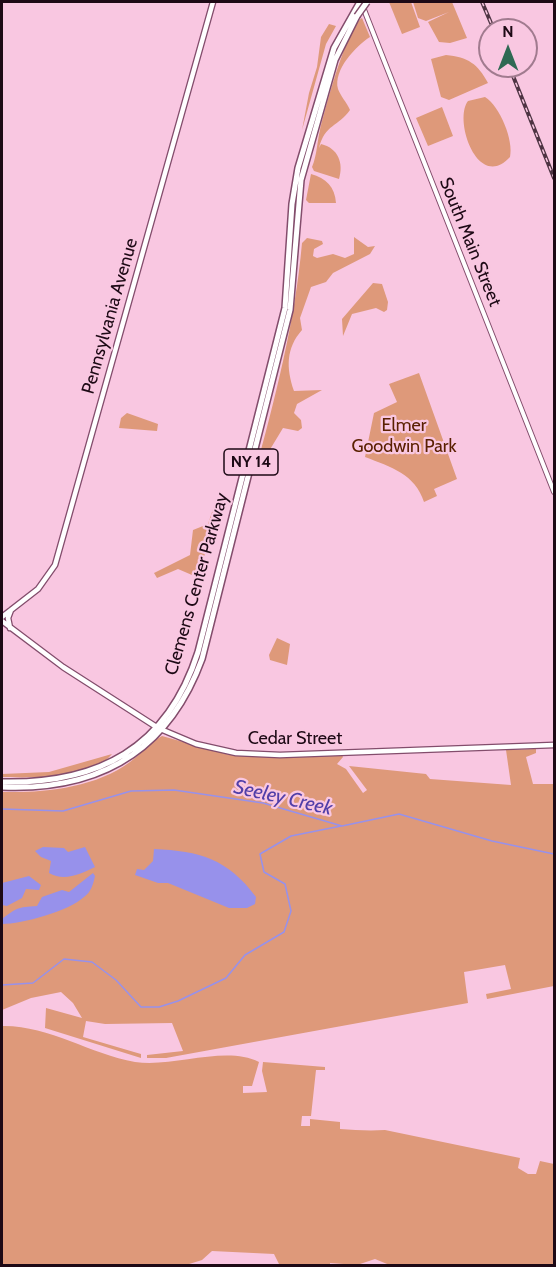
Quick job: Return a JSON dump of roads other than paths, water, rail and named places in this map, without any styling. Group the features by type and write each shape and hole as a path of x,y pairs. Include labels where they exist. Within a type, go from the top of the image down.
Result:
{"main road":[{"name":"Pennsylvania Avenue","path":"2,619 38,589 55,565 213,2"},
{"name":"Clemens Center Parkway","path":"2,782 55,781 95,770 130,750 158,728 178,699 198,652 285,308 292,204 298,168 334,48 361,2"},
{"name":"Clemens Center Parkway","path":"2,787 56,786 86,779 123,761 158,728 187,693 202,659 290,310 301,180 335,60 357,16 367,2"},
{"path":"10,628 8,618 11,610"},
{"name":"Cedar Street","path":"2,619 10,628 108,697 158,728 196,744 236,753 280,755 555,745"}],"street":[{"name":"South Main Street","path":"361,2 555,492"}],"waterway":[{"name":"Seeley Creek","path":"2,809 63,811 131,791 174,790 263,803 342,826 399,814 492,841 554,854"},
{"path":"2,985 33,983 64,959 92,962 116,980 141,1007 159,1007 178,1001 226,978 245,955 284,932 291,911 285,884 264,872 260,854 291,836 341,826"}],"railway":[{"path":"482,2 489,18"},
{"path":"514,78 554,178"}],"park label":[{"name":"Elmer Goodwin Park","path":"404,436"}]}
